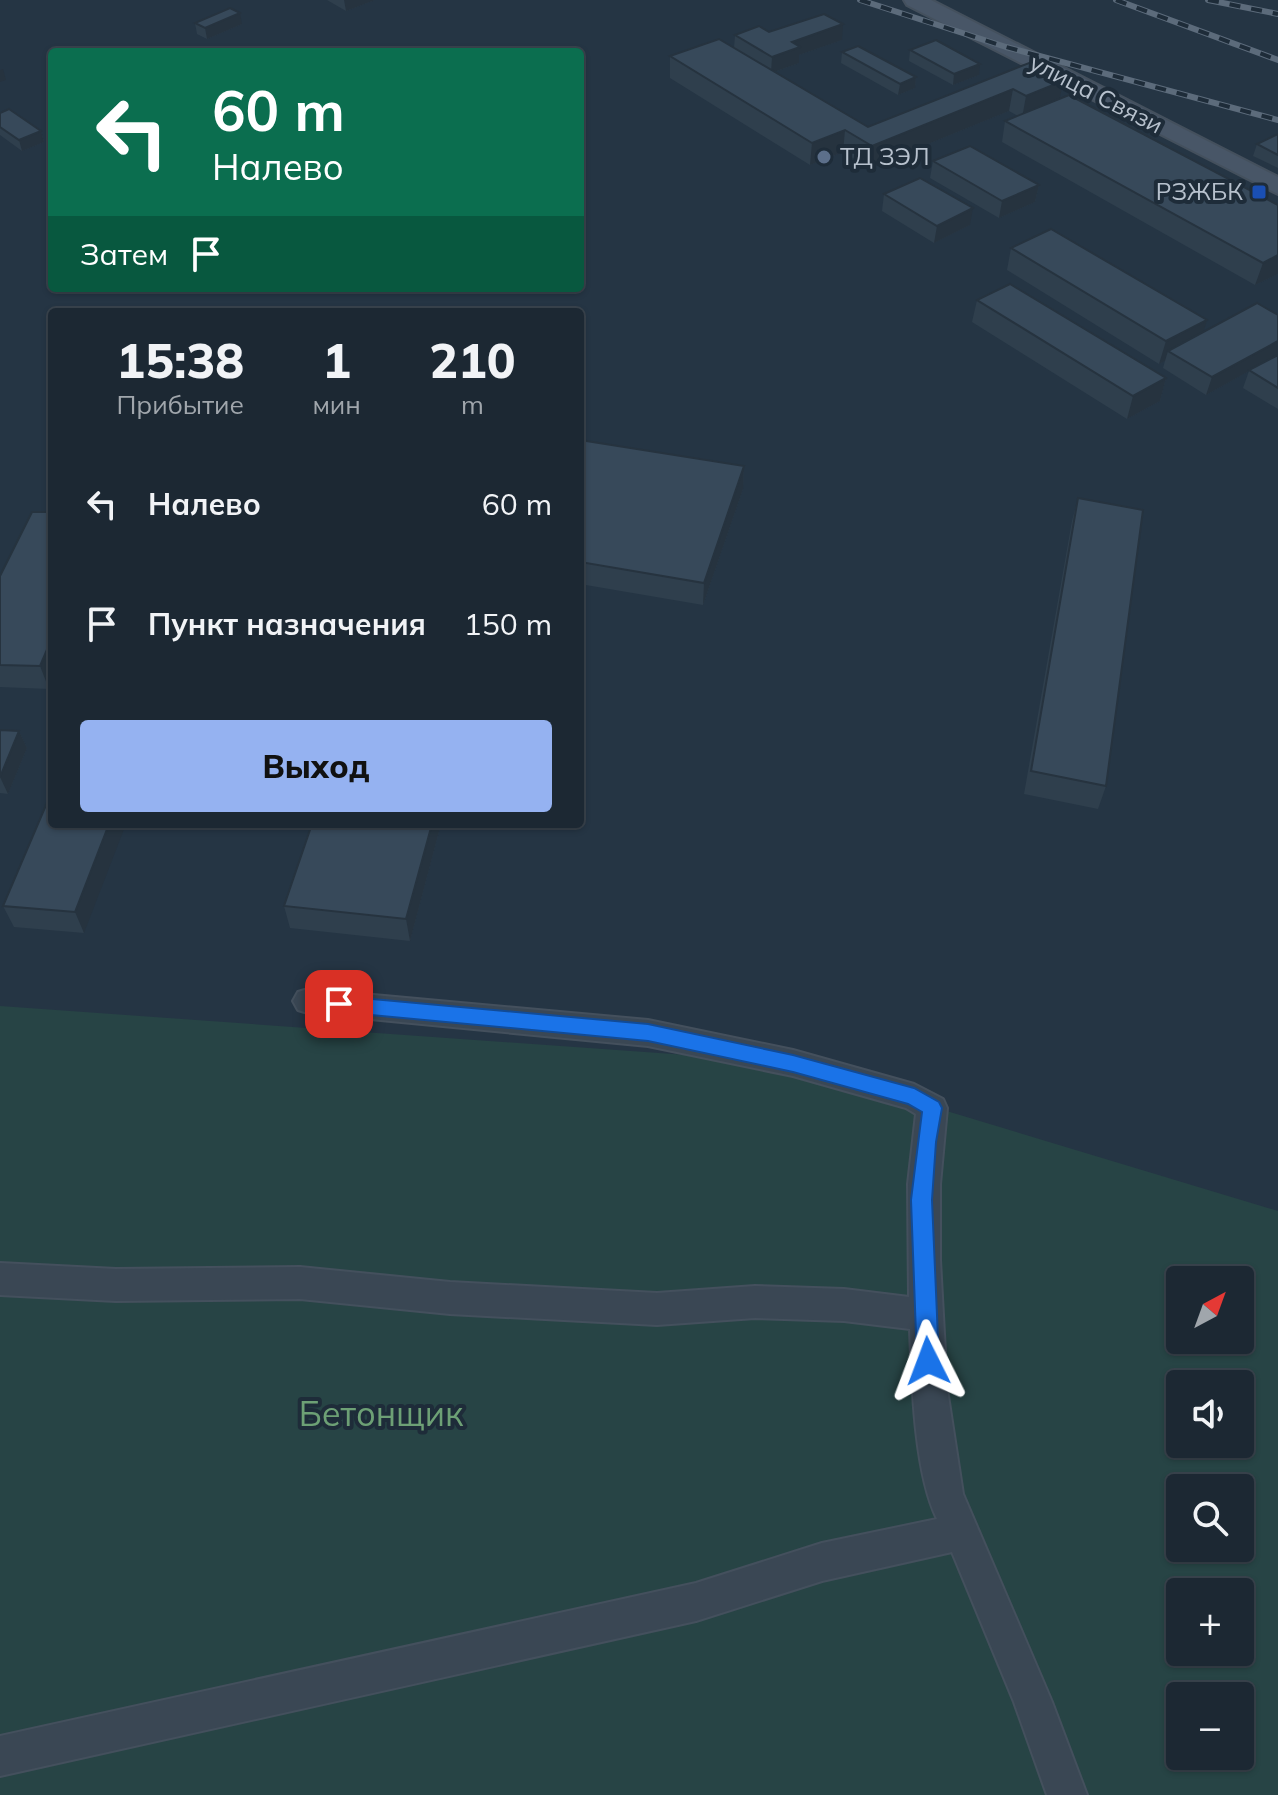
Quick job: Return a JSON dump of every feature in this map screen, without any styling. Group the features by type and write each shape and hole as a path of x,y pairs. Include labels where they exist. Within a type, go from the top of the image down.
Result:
{"street":[{"name":"улица Связи","path":"915,0 1278,187"},
{"path":"308,1001 648,1033 793,1063 914,1097 932,1108 921,1200 930,1389 945,1497 1033,1702 1067,1795"},
{"path":"0,1279 116,1285 300,1283 450,1298 657,1309 755,1302 844,1305 903,1314 926,1311"},
{"path":"0,1756 696,1602 822,1562 961,1532"}],"green space":[{"name":"Бетонщик","path":"0,1006 784,1062 1278,1211 1278,1795 0,1795"}],"building":[{"path":"230,8 240,13 205,28 195,23"},
{"path":"824,14 843,24 792,42 800,47 772,57 735,35 759,26 769,32"},
{"path":"719,39 868,127 1029,63 1063,81 1026,96 1013,89 872,146 845,130 812,143 670,56"},
{"path":"936,40 980,64 954,74 910,50"},
{"path":"858,46 916,77 900,84 842,52"},
{"path":"1069,95 1278,205 1278,255 1263,263 1005,121"},
{"path":"9,109 41,131 19,140 0,127 0,113"},
{"path":"1278,134 1278,155 1257,144"},
{"path":"970,146 1039,185 1002,201 933,161"},
{"path":"920,178 973,208 937,226 884,194"},
{"path":"1051,229 1207,320 1166,341 1011,248"},
{"path":"1010,284 1166,378 1133,396 977,300"},
{"path":"1257,303 1278,315 1278,341 1212,377 1168,351"},
{"path":"1278,355 1278,388 1249,370"},
{"path":"584,441 744,466 704,583 584,563"},
{"path":"1078,498 1143,510 1106,786 1031,771"},
{"path":"32,512 48,512 48,647 40,666 0,665 0,576"},
{"path":"0,730 19,731 0,777"},
{"path":"48,800 48,828 107,828 75,912 3,906"},
{"path":"311,828 431,828 406,919 284,906"}],"railway":[{"path":"860,0 1006,47 1278,120"},
{"path":"1116,0 1278,60"},
{"path":"1208,0 1278,14"}],"place":[{"name":"ТД ЗЭЛ","path":"824,157"},
{"name":"РЗЖБК","path":"1259,192"}],"route":[{"path":"339,1004 648,1033 793,1063 914,1097 932,1108 921,1200 928,1361"}]}
